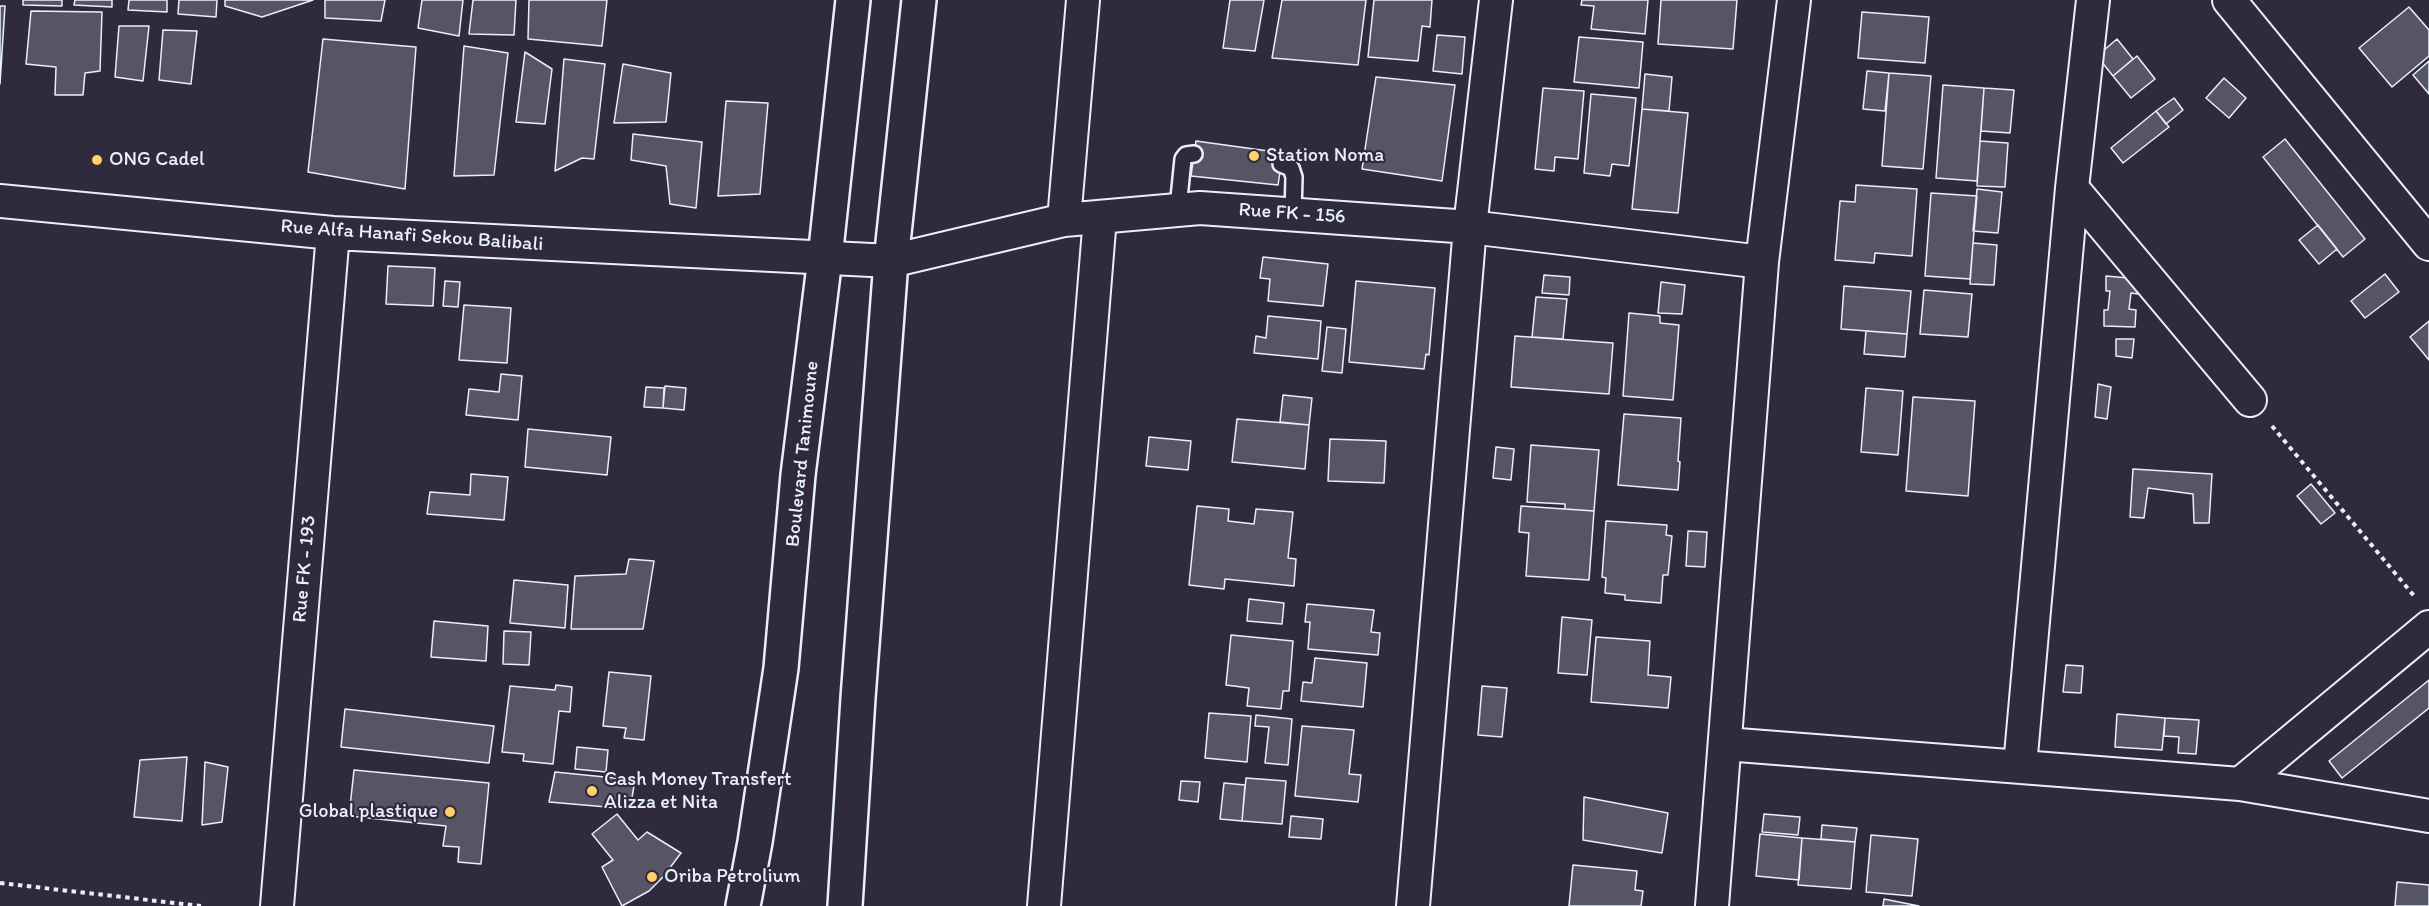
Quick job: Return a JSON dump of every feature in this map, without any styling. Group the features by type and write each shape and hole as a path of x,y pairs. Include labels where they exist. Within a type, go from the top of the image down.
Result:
{"main road":[{"name":"Boulevard Tanimoune","path":"743,906 782,668 798,475 825,258 853,0"},
{"path":"845,906 858,698 891,261 919,0"}],"street":[{"path":"1064,220 1083,0"},
{"path":"1413,906 1470,227 1496,0"},
{"path":"1712,906 1762,262 1794,0"},
{"path":"2019,766 2072,188 2093,0"},
{"path":"2229,0 2429,244"},
{"path":"2072,188 2250,400"},
{"name":"Rue Alfa Hanafi Sekou Balibali","path":"0,201 333,233 825,258"},
{"name":"Rue FK - 156","path":"825,258 891,261 1064,220 1178,208 1200,208 1470,227 1762,262"},
{"path":"1044,906 1100,218"},
{"name":"Rue FK - 193","path":"277,906 333,233"},
{"path":"2240,784 2425,616"},
{"path":"1725,744 2240,784 2429,816"}],"lane":[{"path":"1178,208 1183,159 1186,155 1194,154"},
{"path":"1281,164 1291,168 1294,177 1293,214"}],"path":[{"path":"2250,400 2425,616"},
{"path":"0,882 201,906"}],"building":[{"path":"23,0 62,0 62,6 23,5"},
{"path":"75,0 112,0 112,7 74,5"},
{"path":"129,0 167,0 167,12 128,10"},
{"path":"179,0 217,0 216,17 178,14"},
{"path":"225,0 313,0 262,17 225,6"},
{"path":"325,0 385,0 381,21 325,18"},
{"path":"422,0 463,0 459,36 418,28"},
{"path":"473,0 516,0 514,35 469,34"},
{"path":"529,0 607,0 602,46 528,39"},
{"path":"1230,0 1264,0 1255,51 1223,48"},
{"path":"1282,0 1366,0 1358,65 1272,58"},
{"path":"1374,0 1432,0 1430,27 1422,26 1418,61 1368,57"},
{"path":"1582,0 1648,0 1645,34 1591,29 1594,6 1581,5"},
{"path":"1661,0 1737,0 1733,49 1658,44"},
{"path":"0,6 5,6 0,84"},
{"path":"2409,7 2429,30 2429,56 2392,87 2359,48"},
{"path":"31,11 102,12 100,71 85,73 83,95 55,95 56,67 26,64"},
{"path":"1862,12 1929,17 1925,63 1858,58"},
{"path":"119,26 149,26 143,81 115,77"},
{"path":"163,30 197,31 191,84 159,80"},
{"path":"1437,35 1465,37 1462,74 1433,71"},
{"path":"1579,37 1643,42 1639,88 1574,82"},
{"path":"323,39 416,47 405,189 308,172"},
{"path":"2117,39 2133,59 2113,76 2097,56"},
{"path":"464,46 508,53 494,175 454,176"},
{"path":"525,52 552,69 545,124 516,122"},
{"path":"2137,56 2155,79 2131,98 2113,76"},
{"path":"564,59 605,64 594,159 582,158 555,171"},
{"path":"2429,61 2429,94 2413,75"},
{"path":"623,64 671,73 666,122 614,123"},
{"path":"1867,71 1889,73 1885,111 1863,109"},
{"path":"1889,73 1931,76 1923,169 1882,166"},
{"path":"1645,74 1672,77 1669,111 1642,109"},
{"path":"1376,77 1455,85 1442,181 1362,169"},
{"path":"2224,78 2246,98 2229,118 2206,98"},
{"path":"1943,85 1984,88 1977,181 1936,178"},
{"path":"1543,88 1584,91 1578,159 1555,157 1554,171 1535,169"},
{"path":"1984,88 2014,90 2010,133 1981,131"},
{"path":"1591,94 1636,98 1629,166 1612,164 1610,176 1584,173"},
{"path":"2174,98 2183,110 2166,124 2156,111"},
{"path":"726,101 768,103 760,194 718,196"},
{"path":"1642,109 1688,113 1678,213 1632,209"},
{"path":"2156,111 2169,127 2123,163 2111,148"},
{"path":"633,134 702,142 696,208 670,204 666,166 631,160"},
{"path":"2285,139 2365,239 2343,257 2263,157"},
{"path":"1196,141 1283,153 1278,185 1191,176"},
{"path":"1980,141 2008,143 2005,187 1977,186"},
{"path":"1856,185 1917,189 1912,256 1875,253 1874,263 1835,260 1840,201 1855,202"},
{"path":"1977,189 2002,192 1998,233 1973,231"},
{"path":"1931,193 1977,196 1970,279 1925,276"},
{"path":"2318,225 2337,249 2319,264 2299,240"},
{"path":"1973,243 1997,245 1994,285 1970,284"},
{"path":"1263,257 1328,264 1323,306 1268,301 1270,279 1260,278"},
{"path":"388,266 435,268 433,306 386,304"},
{"path":"2385,274 2399,292 2365,318 2351,301"},
{"path":"1544,275 1570,277 1569,295 1542,293"},
{"path":"2106,276 2139,279 2138,294 2131,293 2129,309 2136,310 2135,327 2104,326 2104,310 2108,310 2110,291 2106,291"},
{"path":"445,281 460,282 458,307 443,306"},
{"path":"1356,281 1435,288 1429,355 1426,354 1424,369 1349,362"},
{"path":"1661,282 1685,285 1682,314 1658,313"},
{"path":"1844,286 1911,291 1907,334 1841,329"},
{"path":"1924,290 1972,294 1968,337 1920,334"},
{"path":"1536,297 1567,299 1563,339 1532,337"},
{"path":"464,305 511,308 507,363 459,360"},
{"path":"1629,313 1660,316 1660,323 1679,325 1673,400 1623,396"},
{"path":"1268,316 1321,321 1318,359 1254,353 1256,336 1266,338"},
{"path":"2429,321 2429,360 2410,337"},
{"path":"1327,327 1346,329 1342,373 1322,371"},
{"path":"1866,331 1907,334 1905,357 1864,354"},
{"path":"1515,336 1613,343 1609,394 1511,387"},
{"path":"2116,339 2134,339 2132,358 2116,356"},
{"path":"501,374 522,376 518,420 466,415 469,389 499,392"},
{"path":"2098,384 2111,387 2107,419 2095,417"},
{"path":"665,386 686,388 684,410 663,408"},
{"path":"646,387 664,388 663,408 644,407"},
{"path":"1866,388 1903,391 1898,455 1861,452"},
{"path":"1283,395 1312,398 1309,425 1280,422"},
{"path":"1913,397 1975,401 1968,496 1906,491"},
{"path":"1624,414 1681,418 1678,490 1618,485"},
{"path":"1237,419 1309,425 1305,469 1232,462"},
{"path":"528,429 611,437 607,475 525,467"},
{"path":"1149,437 1191,441 1188,470 1146,466"},
{"path":"1330,439 1386,441 1384,483 1328,481"},
{"path":"1531,445 1599,450 1594,511 1565,509 1565,504 1527,502"},
{"path":"1496,447 1514,449 1511,480 1493,478"},
{"path":"2133,469 2212,474 2209,523 2194,523 2193,494 2148,488 2144,518 2130,517"},
{"path":"471,474 508,477 504,520 427,514 430,492 470,495"},
{"path":"2311,484 2335,513 2321,524 2297,496"},
{"path":"1197,506 1229,509 1228,521 1254,524 1256,509 1293,512 1288,558 1296,559 1294,586 1225,579 1224,589 1189,585"},
{"path":"1521,506 1594,511 1589,580 1526,576 1529,533 1519,532"},
{"path":"1606,521 1667,525 1666,535 1672,536 1668,575 1663,575 1661,603 1625,600 1625,595 1605,593 1606,578 1602,577"},
{"path":"1688,531 1707,532 1705,567 1686,566"},
{"path":"629,559 654,561 643,629 571,629 575,576 626,574"},
{"path":"514,580 568,585 565,628 510,623"},
{"path":"1249,599 1284,603 1282,624 1247,621"},
{"path":"1307,604 1374,610 1371,632 1380,633 1378,655 1308,649 1310,622 1305,622"},
{"path":"1562,617 1592,620 1587,675 1558,673"},
{"path":"434,621 488,626 486,661 431,657"},
{"path":"504,631 531,632 529,665 503,664"},
{"path":"1231,635 1293,641 1289,691 1283,691 1281,709 1247,706 1249,688 1226,685"},
{"path":"1596,637 1650,641 1648,675 1671,677 1668,708 1591,702"},
{"path":"1315,658 1367,663 1363,707 1301,701 1303,682 1312,683"},
{"path":"2066,665 2083,666 2081,693 2063,692"},
{"path":"609,672 651,676 644,740 624,738 626,728 603,726"},
{"path":"2429,680 2429,708 2342,778 2329,761"},
{"path":"556,685 572,687 570,712 559,711 553,764 523,761 524,754 502,752 510,686 555,690"},
{"path":"1482,686 1507,688 1502,737 1478,735"},
{"path":"345,709 494,726 489,763 341,747"},
{"path":"1209,713 1251,716 1247,762 1205,758"},
{"path":"2117,714 2165,718 2162,750 2115,747"},
{"path":"1256,715 1292,719 1288,765 1265,763 1269,727 1255,726"},
{"path":"2165,718 2199,720 2196,754 2178,753 2179,737 2164,736"},
{"path":"1302,726 1354,730 1349,774 1361,775 1358,802 1295,796"},
{"path":"577,747 608,750 606,772 575,769"},
{"path":"187,757 182,821 134,817 140,760"},
{"path":"205,762 228,767 222,822 202,825"},
{"path":"354,770 489,783 481,864 458,862 459,847 443,846 446,826 349,816"},
{"name":"Cash Money Transfert Alizza et Nita","path":"555,772 635,780 630,809 549,802"},
{"path":"1246,778 1286,781 1282,824 1242,821"},
{"path":"1181,781 1200,782 1198,802 1179,800"},
{"path":"1224,783 1245,785 1242,821 1220,819"},
{"path":"1584,797 1668,813 1662,853 1583,840"},
{"path":"617,814 638,840 647,832 681,853 649,891 622,906 602,867 613,860 592,834"},
{"path":"1764,814 1800,817 1798,835 1762,832"},
{"path":"1291,816 1323,819 1321,839 1289,837"},
{"path":"1822,825 1857,828 1855,842 1821,839"},
{"path":"1760,834 1802,838 1799,880 1756,876"},
{"path":"1871,835 1918,839 1912,896 1866,892"},
{"path":"1802,838 1855,842 1851,889 1798,885"},
{"path":"1573,865 1637,871 1635,890 1643,891 1641,906 1569,906"},
{"path":"2397,882 2429,885 2429,906 2395,906"},
{"path":"1884,899 1919,906 1883,906"}],"place":[{"name":"Station Noma","path":"1254,156"},
{"name":"ONG Cadel","path":"97,160"},
{"name":"Cash Money Transfert Alizza et Nita","path":"592,791"},
{"name":"Global plastique","path":"450,812"},
{"name":"Oriba Petrolium","path":"652,877"}]}
